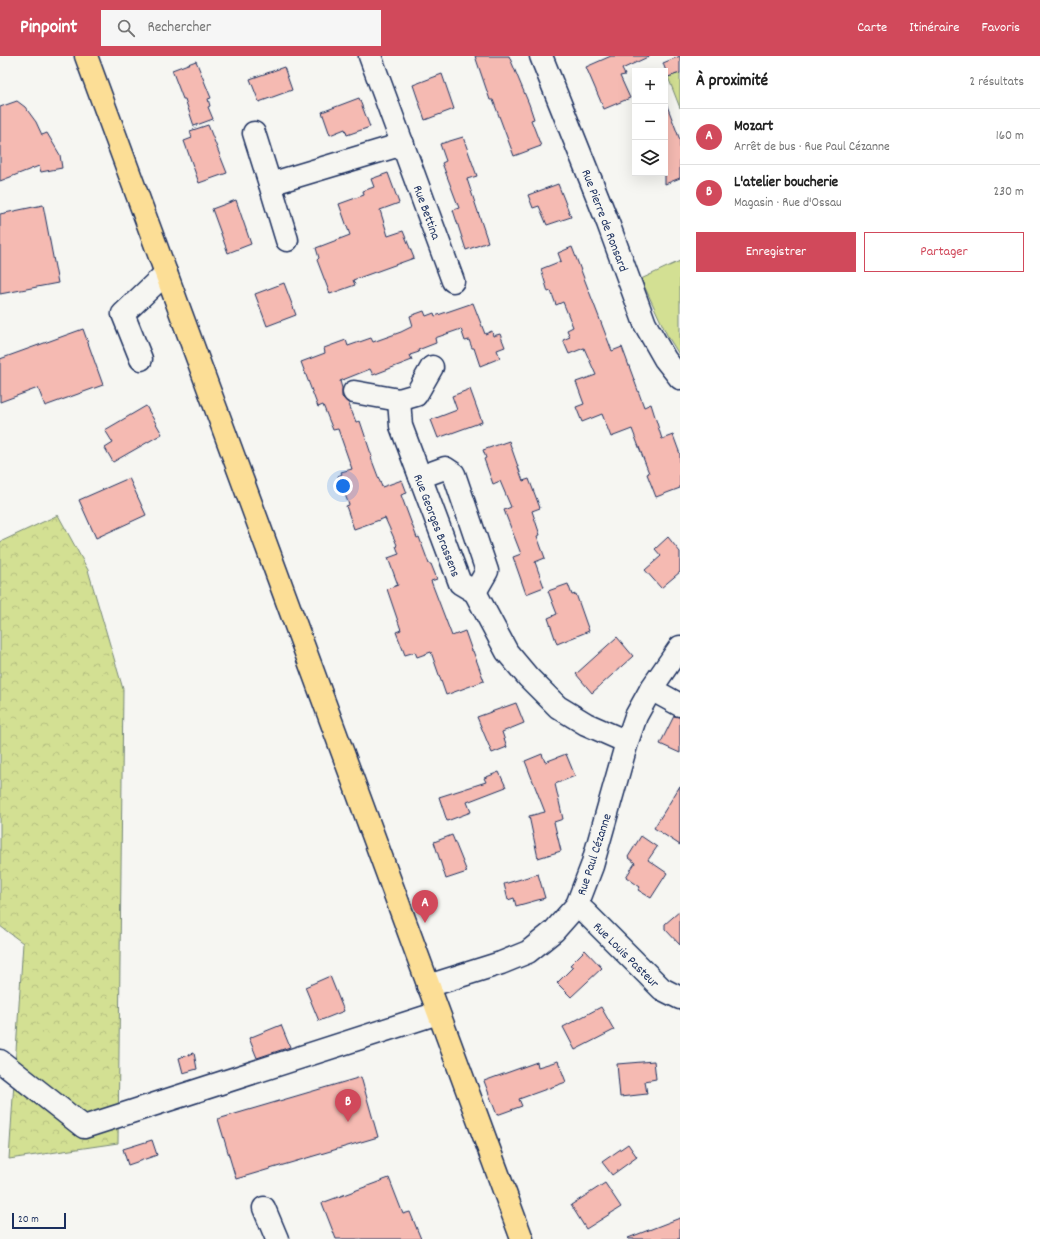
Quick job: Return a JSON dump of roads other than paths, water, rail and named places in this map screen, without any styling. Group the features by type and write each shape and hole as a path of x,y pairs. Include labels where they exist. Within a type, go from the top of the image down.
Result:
{"main road":[{"path":"86,56 522,1239"}],"street":[{"name":"Rue Bettina","path":"370,56 454,280"},
{"name":"Rue Pierre de Ronsard","path":"541,56 608,223 645,324 665,359 680,378"},
{"path":"254,133 287,240"},
{"path":"270,184 403,144"},
{"path":"141,359 123,314 166,273"},
{"path":"354,392 399,400 416,395 432,367"},
{"name":"Rue Georges Brassens","path":"399,400 401,426 460,583 475,592 507,652 528,677 558,707 586,724 627,742"},
{"path":"420,477 445,468 454,474 487,571 475,592"},
{"name":"Rue Paul Cézanne","path":"428,986 501,963 528,952 554,931 577,905 592,866 627,742 636,716 650,688 680,647"},
{"path":"650,688 680,705"},
{"name":"Rue Louis Pasteur","path":"577,905 662,989 680,998"},
{"path":"0,1061 84,1127 438,1013"},
{"path":"264,1208 272,1238"}],"place":[{"name":"Mozart","path":"425,923"},
{"name":"L'atelier boucherie","path":"348,1122"}]}
